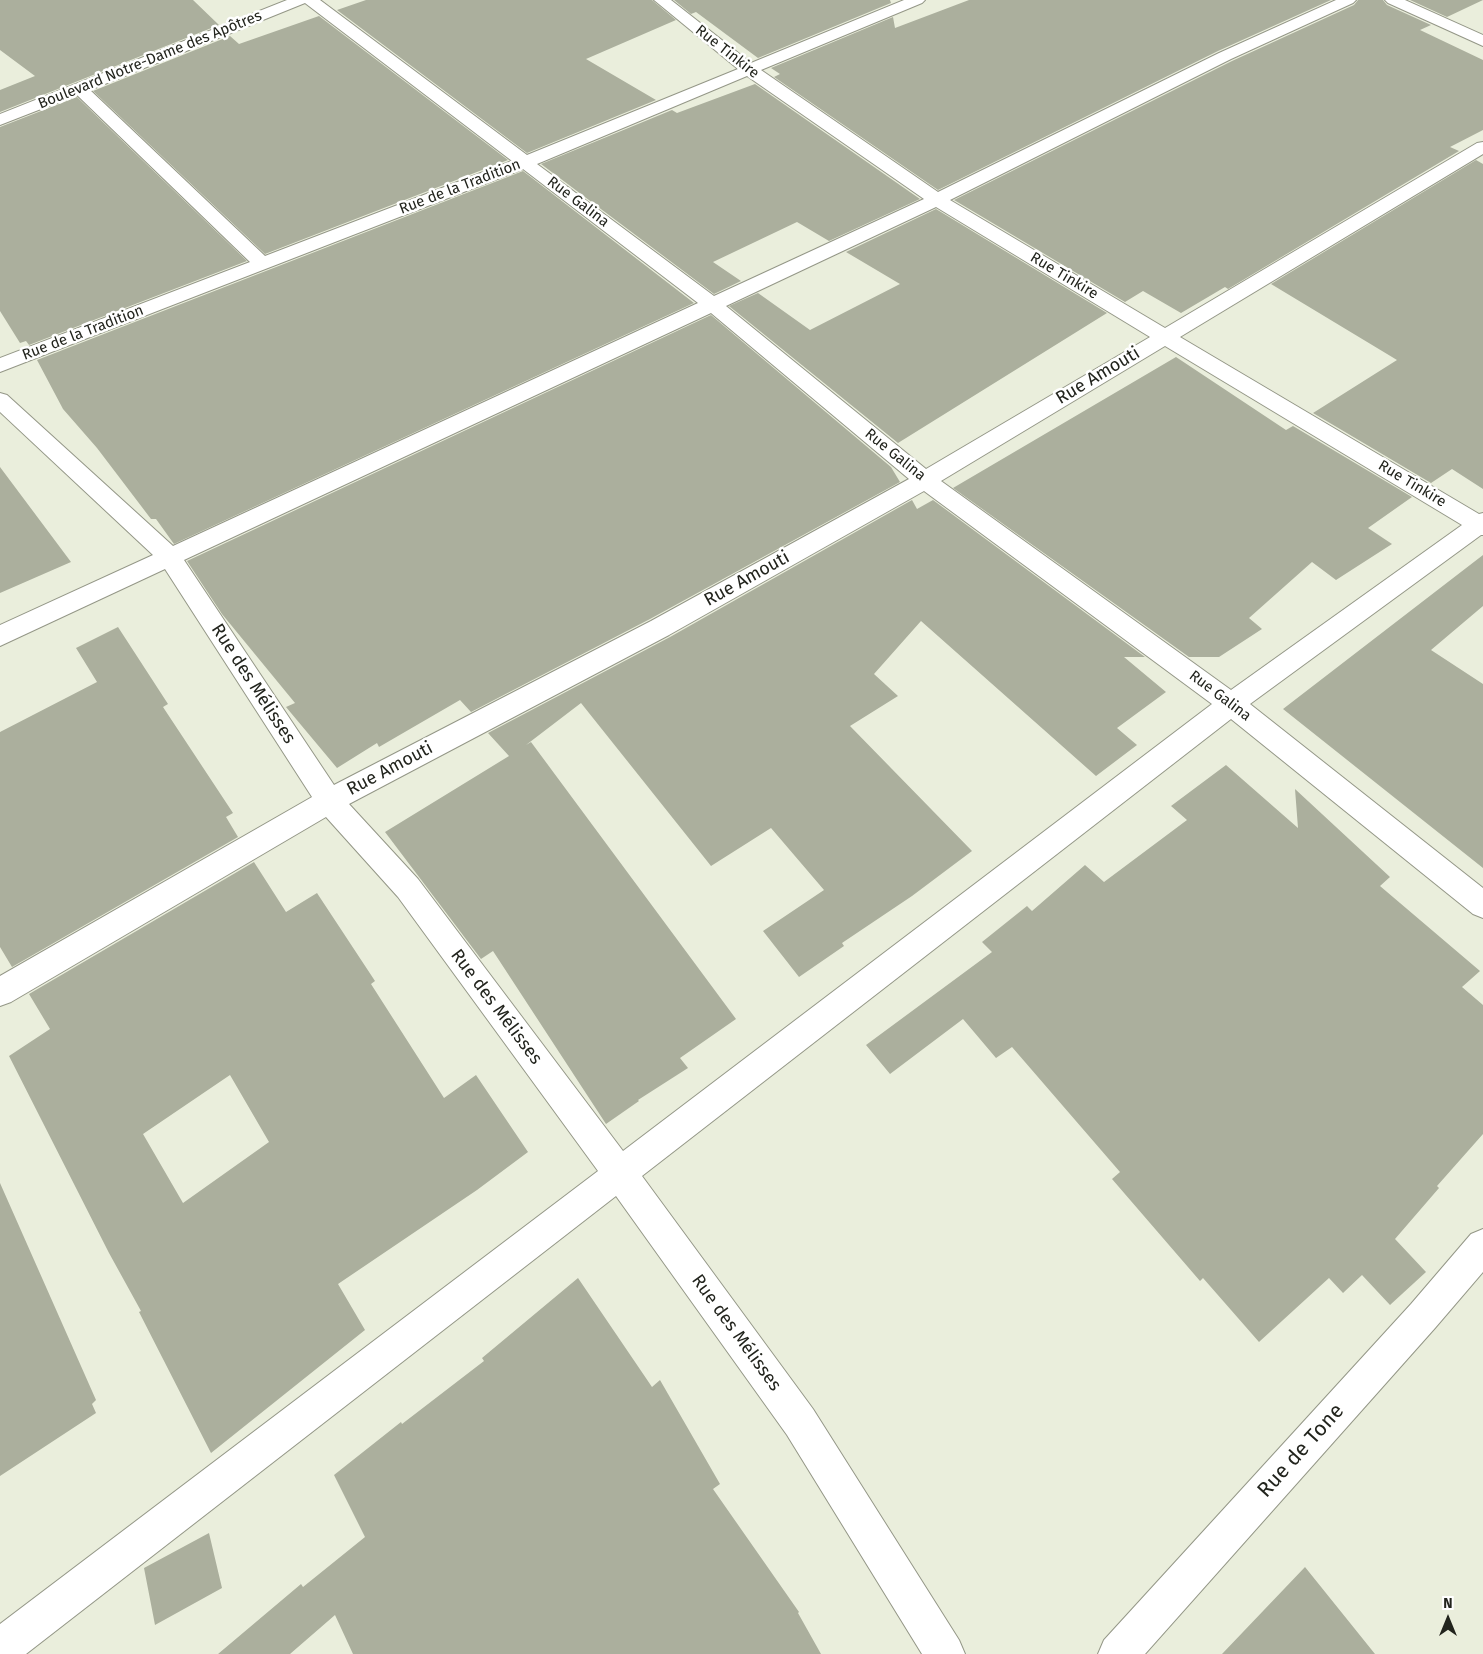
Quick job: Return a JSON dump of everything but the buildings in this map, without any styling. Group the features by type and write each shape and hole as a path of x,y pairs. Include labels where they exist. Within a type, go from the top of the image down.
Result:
{"street":[{"name":"Boulevard Notre-Dame des Apôtres","path":"0,120 300,0"},
{"name":"Rue Galina","path":"310,0 712,304 925,480 1231,704 1483,905"},
{"name":"Rue Tinkire","path":"662,0 748,69 937,200 1481,524"},
{"name":"Rue de la Tradition","path":"0,365 526,162 917,0"},
{"path":"0,636 937,200 1225,56 1348,0"},
{"path":"1394,0 1483,41"},
{"path":"80,88 262,263"},
{"name":"Rue Amouti","path":"0,992 329,801 660,628 925,480 1483,147"},
{"name":"Rue des Mélisses","path":"0,400 169,556 329,801 408,888 620,1174 800,1422 946,1654"},
{"path":"0,1649 1231,704 1481,524"},
{"name":"Rue de Tone","path":"1118,1654 1423,1316 1483,1246"}]}
